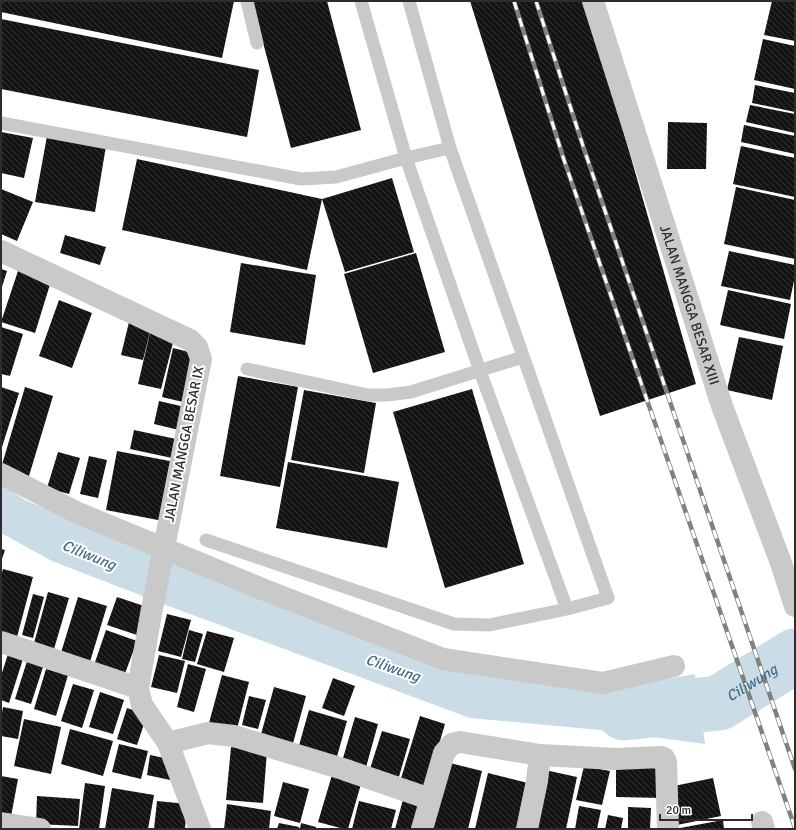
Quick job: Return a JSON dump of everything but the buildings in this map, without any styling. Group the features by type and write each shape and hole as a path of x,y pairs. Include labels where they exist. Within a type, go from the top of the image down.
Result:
{"street":[{"name":"JALAN MANGGA BESAR XIII","path":"593,1 722,406 781,563 795,606"},
{"name":"JALAN MANGGA BESAR IX","path":"1,251 190,340 197,347 201,358 150,614 138,688"},
{"path":"1,474 78,513 163,552 443,659 603,683 674,666"},
{"path":"1,642 138,688 142,705 168,743 200,829"},
{"path":"168,743 208,733 234,736 343,769 430,799"},
{"path":"422,829 444,753 452,744 460,742 540,755 616,759 664,758 666,762 668,829"},
{"path":"527,829 537,781 540,755"},
{"path":"6,826 40,829"}],"lane":[{"path":"247,1 257,42"},
{"path":"361,1 406,158 480,371 567,609"},
{"path":"206,540 454,624 489,625 567,609 608,598 450,148 409,1"},
{"path":"1,123 301,179 336,177 450,148"},
{"path":"248,369 368,395 387,395 411,392 523,357"}],"water":[{"path":"1,485 25,500 155,556 343,623 600,691 695,674 705,744 600,730 470,718 171,607 52,561 1,533"}],"waterway":[{"name":"Ciliwung","path":"624,713 719,703 795,656"}],"railway":[{"path":"514,1 564,160 795,828"},
{"path":"536,1 584,149 795,769"}]}
